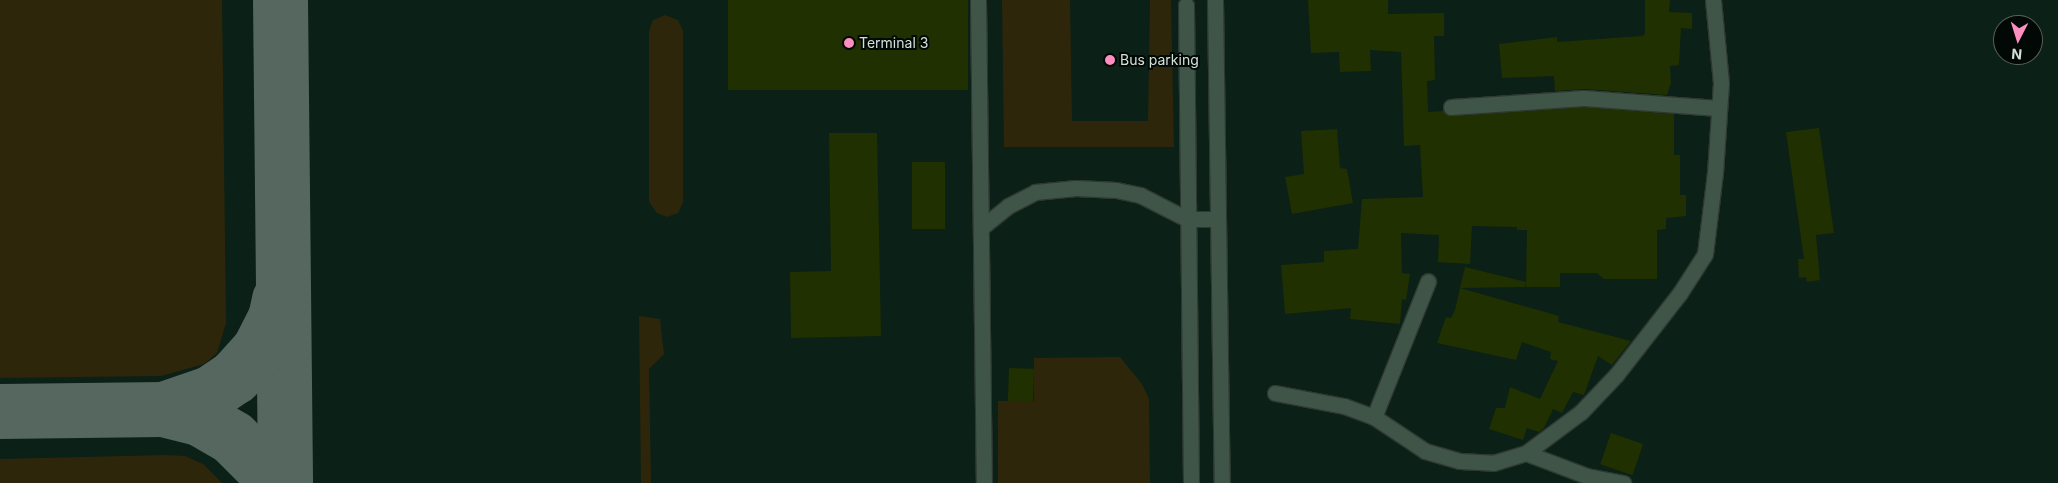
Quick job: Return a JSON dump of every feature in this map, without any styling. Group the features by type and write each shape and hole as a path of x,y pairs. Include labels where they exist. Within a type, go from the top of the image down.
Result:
{"street":[{"path":"978,0 984,483"},
{"path":"1214,0 1222,483"},
{"path":"1275,393 1344,406 1374,417 1425,451 1460,461 1493,463 1526,452 1581,412 1617,374 1680,293 1705,254 1716,173 1718,108 1721,83 1713,0"},
{"path":"1186,5 1191,483"},
{"path":"1451,107 1584,98 1718,108"},
{"path":"981,228 1008,206 1035,192 1076,188 1116,190 1140,195 1187,219 1218,219"},
{"path":"1374,417 1428,281"},
{"path":"1526,452 1587,476 1623,483"}],"shaded area":[{"path":"0,0 222,0 226,323 217,353 204,364 161,376 0,378"},
{"path":"1002,0 1070,0 1072,121 1148,121 1150,0 1171,0 1174,147 1004,147"},
{"path":"665,15 678,20 683,31 683,202 678,213 667,217 657,213 649,202 649,31 653,20"},
{"path":"639,316 660,319 664,354 649,369 651,483 641,483"},
{"path":"1120,357 1142,384 1149,399 1150,483 998,483 998,401 1034,401 1034,358"},
{"path":"185,456 203,464 222,483 0,483 0,459"}],"building":[{"name":"Terminal 3","path":"728,0 968,0 968,90 728,90"},
{"path":"1308,0 1388,0 1388,14 1444,13 1444,36 1434,36 1435,80 1427,81 1428,112 1443,111 1452,116 1584,107 1674,114 1674,155 1680,155 1680,195 1686,195 1686,216 1666,218 1666,229 1657,230 1657,279 1604,279 1597,273 1560,273 1560,287 1526,287 1527,230 1517,230 1517,227 1472,226 1470,264 1438,262 1439,235 1401,233 1402,273 1410,274 1406,300 1402,299 1400,324 1350,319 1351,308 1285,314 1281,265 1324,262 1324,251 1358,249 1362,199 1423,197 1420,145 1404,146 1401,52 1370,50 1371,71 1340,72 1339,52 1311,53"},
{"path":"1645,0 1670,0 1669,12 1692,13 1692,29 1681,28 1679,65 1670,66 1671,83 1667,95 1585,89 1555,91 1554,76 1502,78 1499,44 1557,37 1557,42 1642,36 1645,34"},
{"path":"1819,128 1834,233 1816,235 1820,280 1807,282 1806,277 1799,278 1798,259 1804,259 1786,132"},
{"path":"1337,129 1340,168 1347,169 1353,203 1292,214 1285,177 1304,174 1301,131"},
{"path":"829,133 877,133 881,336 791,338 790,272 831,271"},
{"path":"912,162 945,162 945,229 912,229"},
{"path":"1465,267 1526,282 1525,287 1460,288"},
{"path":"1460,288 1559,316 1558,322 1631,341 1612,365 1598,356 1584,395 1573,392 1562,413 1553,409 1544,428 1539,432 1527,428 1523,440 1489,429 1496,408 1505,408 1510,387 1540,399 1558,361 1550,359 1551,352 1522,342 1516,360 1437,343 1446,317 1451,318 1455,310"},
{"path":"1009,368 1034,369 1033,402 1008,401"},
{"path":"1611,433 1643,444 1632,475 1600,464"}],"taxiway":[{"path":"280,0 285,483"},
{"path":"0,411 163,409 210,393 234,377 259,349 275,318 279,299"},
{"path":"163,409 199,418 233,438 262,467 270,483"}],"place":[{"name":"Terminal 3","path":"849,43"},
{"name":"Bus parking","path":"1110,60"}]}
